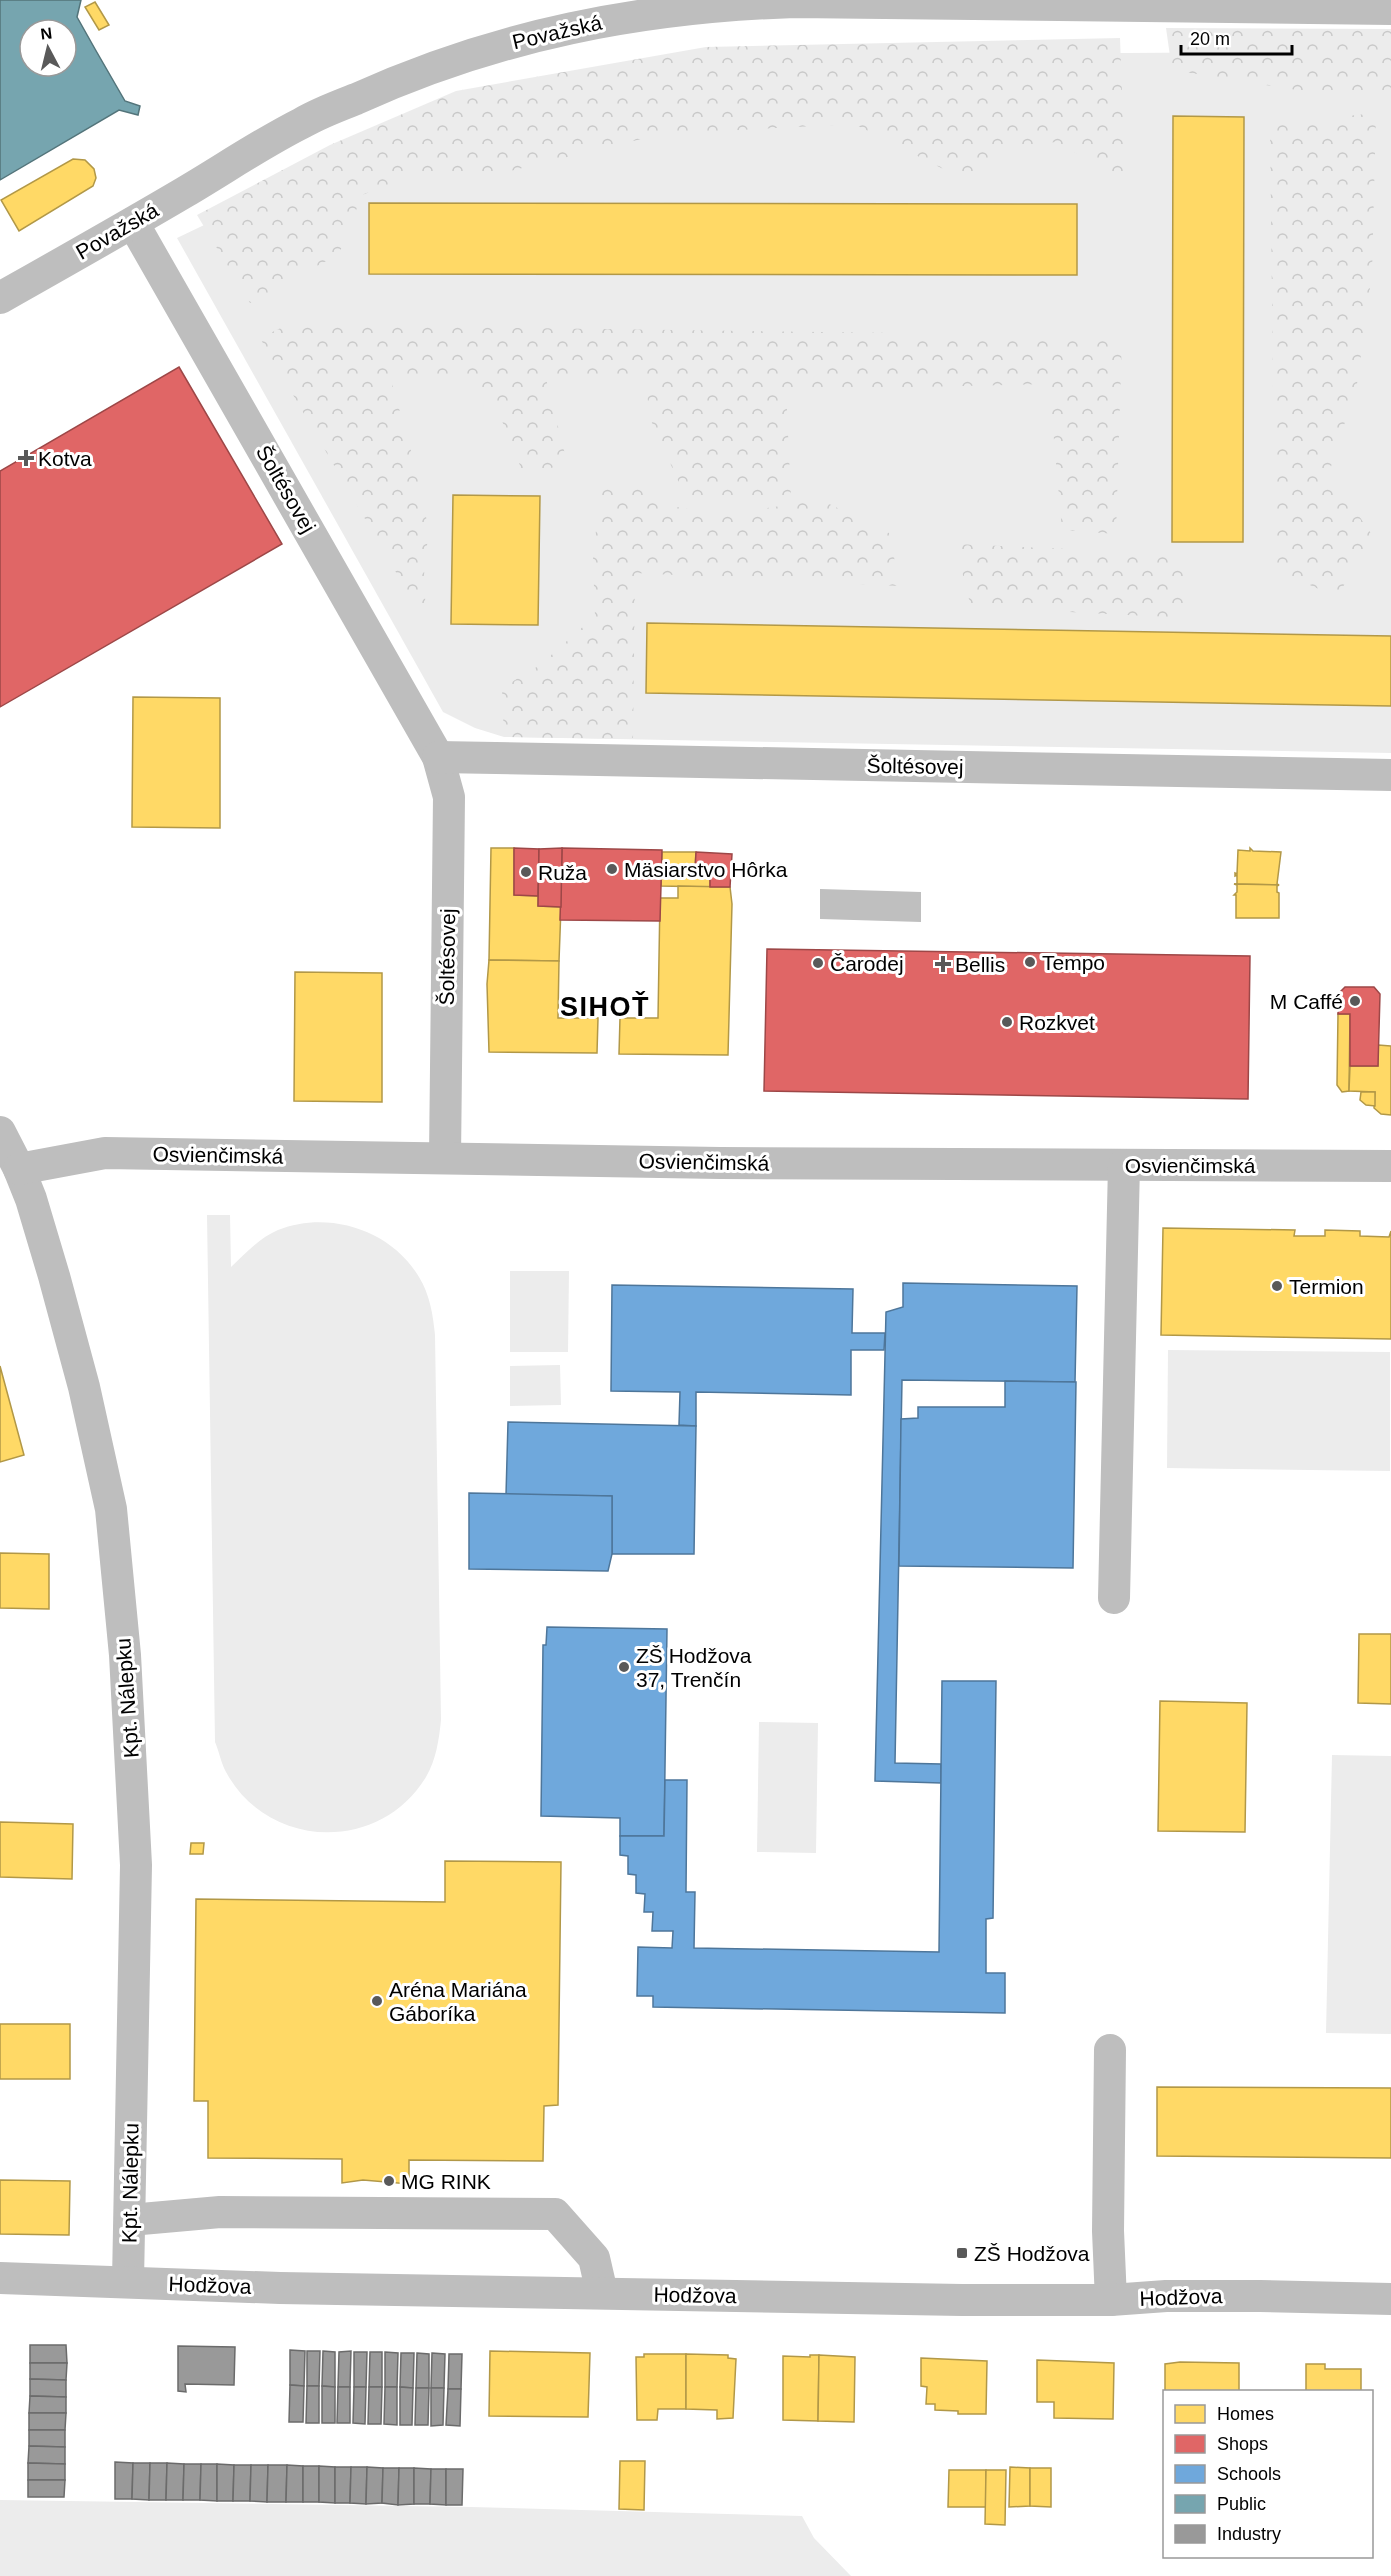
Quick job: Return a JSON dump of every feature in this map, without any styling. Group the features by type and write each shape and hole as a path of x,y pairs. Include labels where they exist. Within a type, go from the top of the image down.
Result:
{"street":[{"name":"Považská","path":"0,298 302,122 385,85 470,54 526,38 651,12 731,4 795,2 1391,9"},
{"name":"Šoltésovej","path":"133,222 438,757 449,797 445,1158"},
{"name":"Šoltésovej","path":"438,757 1391,775"},
{"name":"Kpt. Nálepku","path":"0,1132 31,1199 84,1387 111,1509 125,1655 136,1865 128,2281"},
{"name":"Osvienčimská","path":"19,1170 105,1153 1391,1166"},
{"path":"1114,1598 1124,1165"},
{"path":"1110,2050 1108,2231 1111,2300"},
{"path":"130,2220 220,2212 555,2214 594,2258 602,2293"},
{"name":"Hodžova","path":"0,2278 280,2288 962,2300 1111,2300 1248,2296 1391,2299"}],"green space":[{"path":"1166,28 1391,29 1391,90 1297,90 1172,70"},
{"path":"1120,38 1125,179 1055,142 1004,150 971,183 854,124 662,134 506,172 402,179 362,195 339,254 250,303 197,215 330,145 456,91 706,47"},
{"path":"1291,52 1391,54 1391,753 504,737 475,728 443,712 177,238 444,110 792,55"},
{"path":"1376,113 1372,273 1357,384 1329,473 1375,539 1336,597 1275,569 1270,124"},
{"path":"291,323 1122,336 1116,534 1062,530 1049,384 786,390 791,498 685,496 649,416 646,379 546,379 567,462 525,478 494,401 466,376 391,380 415,465 429,531 424,567 426,624 260,338"},
{"path":"601,482 650,483 661,504 720,515 821,500 889,533 900,586 635,573 633,739 504,737 502,688 540,665 595,616 593,559"},
{"path":"955,544 1186,554 1186,618 971,607"},
{"path":"207,1215 230,1215 231,1267 258,1242 278,1230 298,1224 318,1222 357,1228 376,1236 407,1261 423,1284 430,1305 435,1335 441,1720 439,1735 435,1757 426,1777 406,1802 381,1819 354,1829 324,1832 296,1828 268,1816 245,1798 226,1772 215,1742"},
{"path":"510,1271 569,1271 568,1352 510,1352"},
{"path":"1168,1350 1390,1352 1390,1471 1167,1468"},
{"path":"560,1365 561,1405 510,1406 510,1366"},
{"path":"759,1722 818,1723 816,1853 757,1852"},
{"path":"1332,1755 1391,1756 1391,2034 1326,2033"},
{"path":"0,2500 471,2507 802,2516 814,2538 851,2576 0,2576"}],"shaded area":[{"path":"820,889 921,892 921,922 820,919"}],"building: Homes":[{"path":"95,2 109,25 99,30 85,7"},
{"path":"1173,116 1244,117 1243,542 1172,542"},
{"path":"73,159 85,160 94,169 96,178 93,186 19,231 1,200"},
{"path":"369,203 1077,204 1077,275 369,274"},
{"path":"453,495 540,496 538,625 451,624"},
{"path":"647,623 1391,636 1391,706 646,693"},
{"path":"133,697 220,698 220,828 132,827"},
{"path":"491,848 514,848 514,895 538,896 538,906 561,907 559,961 489,960"},
{"path":"1250,848 1253,851 1281,852 1277,884 1279,885 1234,884 1237,884 1235,873 1237,874 1238,850 1250,851"},
{"path":"662,852 696,852 695,869 710,869 710,887 661,886"},
{"path":"1234,884 1279,885 1277,892 1279,893 1279,918 1236,918 1236,895 1234,895 1237,892 1237,885"},
{"path":"678,886 730,887 732,904 728,1055 619,1054 620,1018 658,1018 660,898 678,898"},
{"path":"489,960 559,961 558,1018 598,1018 597,1053 489,1052 487,984"},
{"path":"295,972 382,973 382,1102 294,1101"},
{"path":"1338,1014 1350,1014 1349,1091 1342,1092 1337,1085"},
{"path":"1378,1045 1391,1046 1391,1115 1381,1114 1374,1108 1375,1092 1349,1091 1350,1066 1378,1066"},
{"path":"1361,1092 1375,1092 1375,1106 1366,1105 1360,1100"},
{"name":"Termion","path":"1163,1228 1295,1230 1294,1236 1325,1236 1325,1230 1360,1231 1360,1236 1389,1237 1391,1231 1391,1339 1161,1335"},
{"path":"0,1366 24,1455 0,1462"},
{"path":"0,1553 49,1554 49,1609 0,1608"},
{"path":"1359,1634 1391,1634 1391,1704 1358,1703"},
{"path":"1160,1701 1247,1703 1245,1832 1158,1831"},
{"path":"0,1822 73,1824 72,1879 0,1877"},
{"path":"191,1843 204,1843 203,1854 190,1854"},
{"name":"Aréna Mariána Gáboríka","path":"445,1861 561,1862 558,2105 544,2106 543,2161 409,2160 409,2184 363,2180 342,2183 342,2159 208,2158 208,2101 194,2101 196,1899 445,1902"},
{"path":"0,2024 70,2024 70,2079 0,2079"},
{"path":"1157,2087 1391,2088 1391,2158 1157,2156"},
{"path":"0,2180 70,2181 69,2235 0,2234"},
{"path":"490,2351 590,2353 588,2417 489,2416"},
{"path":"644,2354 686,2354 686,2409 658,2409 657,2420 637,2420 636,2357 644,2357"},
{"path":"686,2354 728,2355 728,2358 736,2359 733,2418 717,2419 717,2410 686,2409"},
{"path":"810,2355 819,2355 818,2421 783,2420 783,2356 810,2357"},
{"path":"819,2355 855,2357 854,2422 818,2421"},
{"path":"921,2358 987,2361 986,2414 958,2414 958,2411 935,2410 935,2404 926,2404 927,2387 921,2386"},
{"path":"1037,2360 1114,2363 1113,2419 1054,2418 1054,2402 1037,2402"},
{"path":"1239,2363 1239,2390 1165,2390 1165,2364"},
{"path":"1306,2364 1325,2364 1325,2369 1361,2369 1361,2390 1306,2390"},
{"path":"620,2461 645,2461 644,2510 619,2509"},
{"path":"1010,2467 1030,2468 1030,2506 1009,2507"},
{"path":"1030,2468 1051,2468 1051,2507 1030,2506"},
{"path":"949,2470 986,2470 986,2507 948,2507"},
{"path":"986,2470 1006,2470 1005,2525 985,2524"}],"building: Shops":[{"path":"179,367 282,544 0,707 0,471"},
{"name":"Ruža","path":"514,848 539,849 538,896 514,895"},
{"name":"Mäsiarstvo Hôrka","path":"562,848 662,850 660,921 560,920"},
{"path":"562,848 561,907 538,906 539,849"},
{"path":"696,852 732,854 730,887 710,887 710,869 695,869"},
{"name":"Rozkvet","path":"767,949 1250,956 1248,1099 764,1091"},
{"path":"1345,987 1374,987 1380,994 1378,1066 1350,1066 1350,1014 1338,1014 1339,993"}],"building: Schools":[{"path":"903,1283 1077,1286 1075,1382 902,1380 895,1763 941,1764 941,1783 875,1781 886,1312 903,1307"},
{"path":"612,1285 853,1289 852,1333 885,1333 884,1350 851,1350 851,1395 696,1392 696,1426 679,1425 680,1392 611,1391"},
{"path":"1005,1381 1076,1382 1073,1568 899,1566 901,1419 918,1418 918,1407 1005,1407"},
{"path":"508,1422 696,1426 694,1554 612,1554 612,1496 506,1495"},
{"path":"469,1493 612,1496 612,1554 608,1571 469,1569"},
{"path":"547,1627 667,1629 664,1836 620,1836 620,1818 541,1816 543,1645 546,1645"},
{"path":"942,1681 996,1681 993,1918 986,1919 986,1973 1005,1973 1005,2013 653,2007 653,1996 637,1996 638,1947 672,1948 673,1931 652,1931 653,1912 644,1912 645,1894 636,1893 636,1875 628,1874 628,1856 620,1855 620,1836 664,1836 665,1780 687,1780 686,1892 695,1892 694,1948 939,1952"}],"building: Public":[{"path":"0,0 81,0 78,18 18,18 18,78 78,78 78,19 125,101 140,106 138,115 119,110 0,180"}],"building: Industry":[{"path":"30,2345 66,2345 67,2363 30,2363"},
{"path":"178,2346 235,2347 234,2385 185,2384 186,2392 178,2391"},
{"path":"290,2350 305,2351 304,2386 290,2385"},
{"path":"307,2351 320,2351 319,2386 307,2386"},
{"path":"323,2351 335,2352 335,2387 322,2386"},
{"path":"351,2351 350,2387 338,2387 339,2352"},
{"path":"354,2352 367,2352 366,2387 354,2387"},
{"path":"370,2352 382,2352 382,2387 369,2387"},
{"path":"385,2352 398,2353 397,2387 385,2387"},
{"path":"401,2353 414,2353 413,2388 400,2387"},
{"path":"417,2353 429,2354 429,2388 416,2388"},
{"path":"432,2353 445,2354 444,2388 431,2388"},
{"path":"449,2354 462,2354 461,2389 448,2389"},
{"path":"30,2363 67,2363 66,2380 30,2379"},
{"path":"30,2379 66,2380 66,2397 30,2396"},
{"path":"290,2385 304,2386 303,2422 289,2422"},
{"path":"307,2386 319,2386 319,2423 306,2423"},
{"path":"322,2386 335,2387 335,2423 322,2423"},
{"path":"338,2387 350,2387 350,2423 337,2423"},
{"path":"354,2387 366,2387 365,2424 353,2423"},
{"path":"369,2387 382,2387 381,2424 368,2424"},
{"path":"385,2387 397,2387 397,2425 384,2424"},
{"path":"400,2387 413,2388 412,2425 400,2425"},
{"path":"416,2388 429,2388 428,2425 415,2425"},
{"path":"431,2388 444,2388 443,2425 431,2426"},
{"path":"448,2389 461,2389 460,2426 446,2425"},
{"path":"30,2396 66,2397 66,2413 29,2413"},
{"path":"29,2413 66,2413 65,2430 29,2430"},
{"path":"29,2430 65,2430 65,2447 29,2446"},
{"path":"29,2446 65,2447 65,2464 28,2463"},
{"path":"115,2462 133,2463 132,2499 115,2499"},
{"path":"28,2463 65,2464 65,2480 28,2480"},
{"path":"133,2463 150,2463 149,2500 132,2499"},
{"path":"150,2463 167,2463 166,2500 149,2500"},
{"path":"167,2463 184,2464 183,2500 166,2500"},
{"path":"184,2464 201,2464 200,2500 183,2500"},
{"path":"201,2464 217,2464 217,2501 200,2500"},
{"path":"217,2464 234,2465 233,2501 217,2501"},
{"path":"234,2465 251,2465 250,2501 233,2501"},
{"path":"251,2465 268,2465 267,2502 250,2501"},
{"path":"268,2465 287,2465 286,2502 267,2502"},
{"path":"287,2465 303,2466 303,2502 286,2502"},
{"path":"303,2466 319,2466 319,2502 303,2502"},
{"path":"319,2466 335,2467 335,2503 319,2502"},
{"path":"335,2467 351,2467 350,2503 335,2503"},
{"path":"351,2467 367,2467 366,2504 350,2503"},
{"path":"367,2467 383,2468 382,2503 366,2504"},
{"path":"383,2468 399,2468 398,2505 382,2503"},
{"path":"399,2468 414,2468 414,2504 398,2505"},
{"path":"414,2468 431,2469 430,2504 414,2504"},
{"path":"431,2469 446,2469 446,2505 430,2504"},
{"path":"446,2469 463,2469 462,2505 446,2505"},
{"path":"28,2480 65,2480 64,2497 28,2497"}],"place":[{"name":"Kotva","path":"26,458"},
{"name":"Mäsiarstvo Hôrka","path":"612,869"},
{"name":"Ruža","path":"526,872"},
{"name":"Tempo","path":"1030,962"},
{"name":"Čarodej","path":"818,963"},
{"name":"Bellis","path":"943,964"},
{"name":"M Caffé","path":"1355,1001"},
{"name":"Rozkvet","path":"1007,1022"},
{"name":"Termion","path":"1277,1286"},
{"name":"ZŠ Hodžova 37, Trenčín","path":"624,1667"},
{"name":"Aréna Mariána Gáboríka","path":"377,2001"},
{"name":"MG RINK","path":"389,2181"},
{"name":"ZŠ Hodžova","path":"962,2253"}],"district":[{"name":"SIHOŤ","path":"605,1007"}]}
